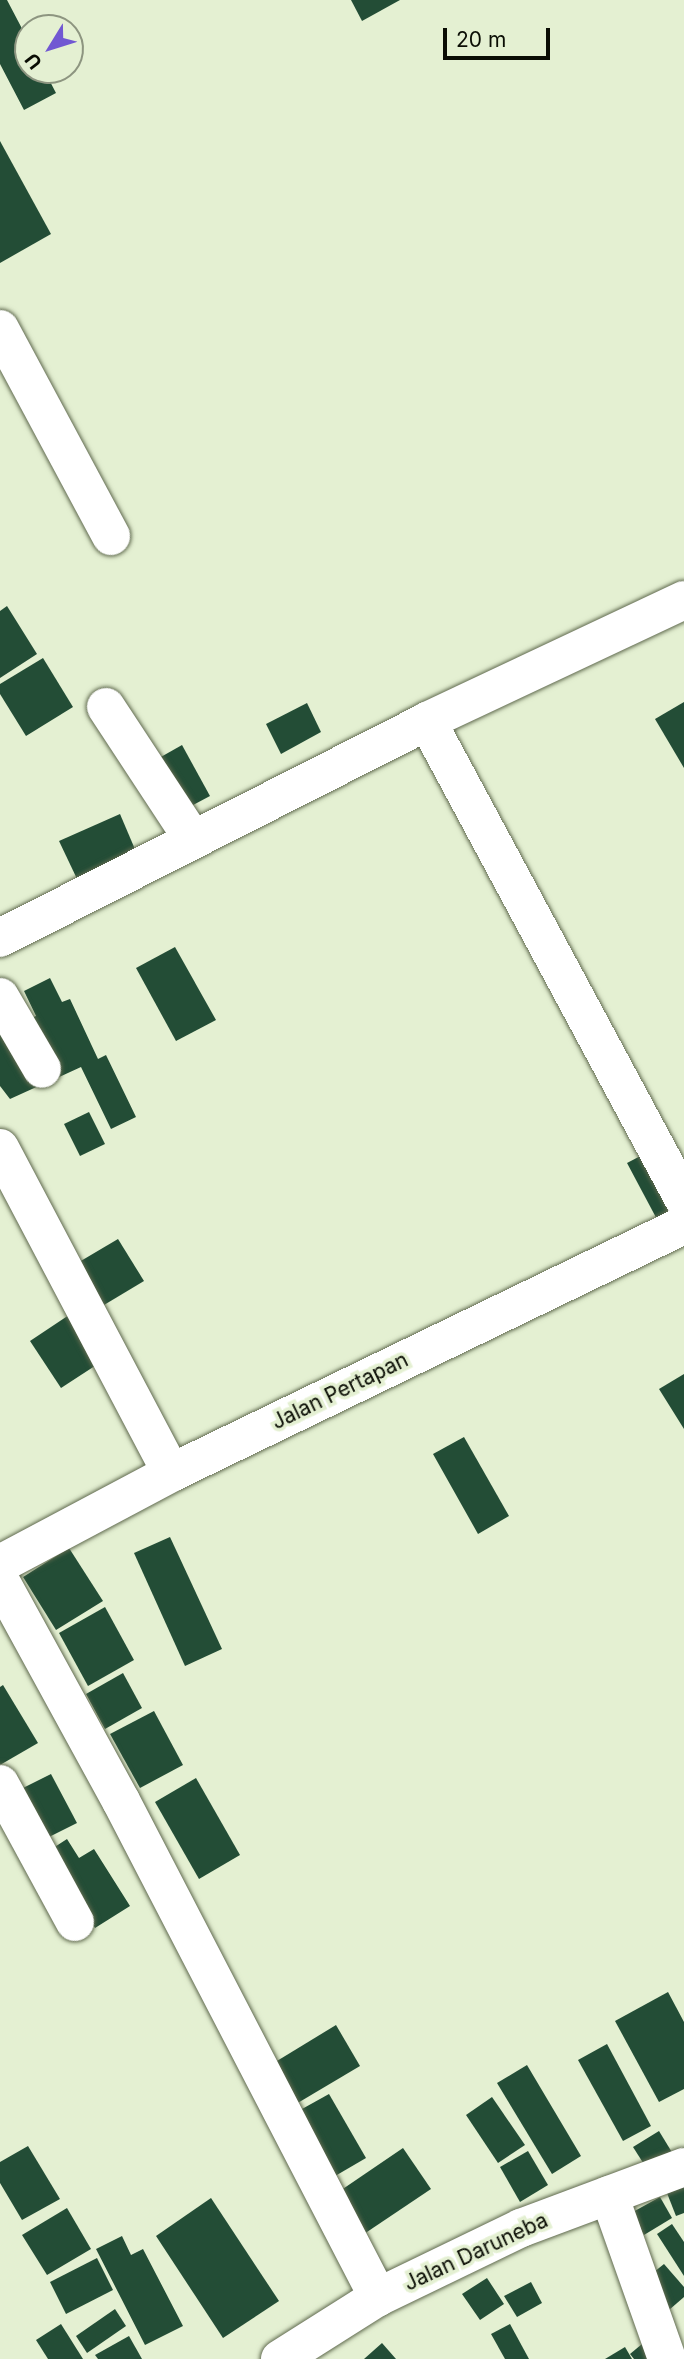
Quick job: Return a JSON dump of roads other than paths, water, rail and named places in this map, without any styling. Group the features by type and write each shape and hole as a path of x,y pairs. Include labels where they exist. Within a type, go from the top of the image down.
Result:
{"street":[{"path":"0,329 111,536"},
{"path":"4,936 192,838 427,721 684,600"},
{"path":"106,707 192,838"},
{"path":"427,721 684,1200"},
{"path":"0,997 42,1069"},
{"path":"0,1148 171,1473"},
{"name":"Jalan Pertapan","path":"0,1564 171,1473 684,1225"},
{"path":"0,1580 121,1801 378,2297"},
{"path":"0,1784 75,1922"},
{"name":"Jalan Daruneba","path":"280,2359 378,2297 521,2228 684,2167"},
{"path":"609,2195 667,2359"}]}
